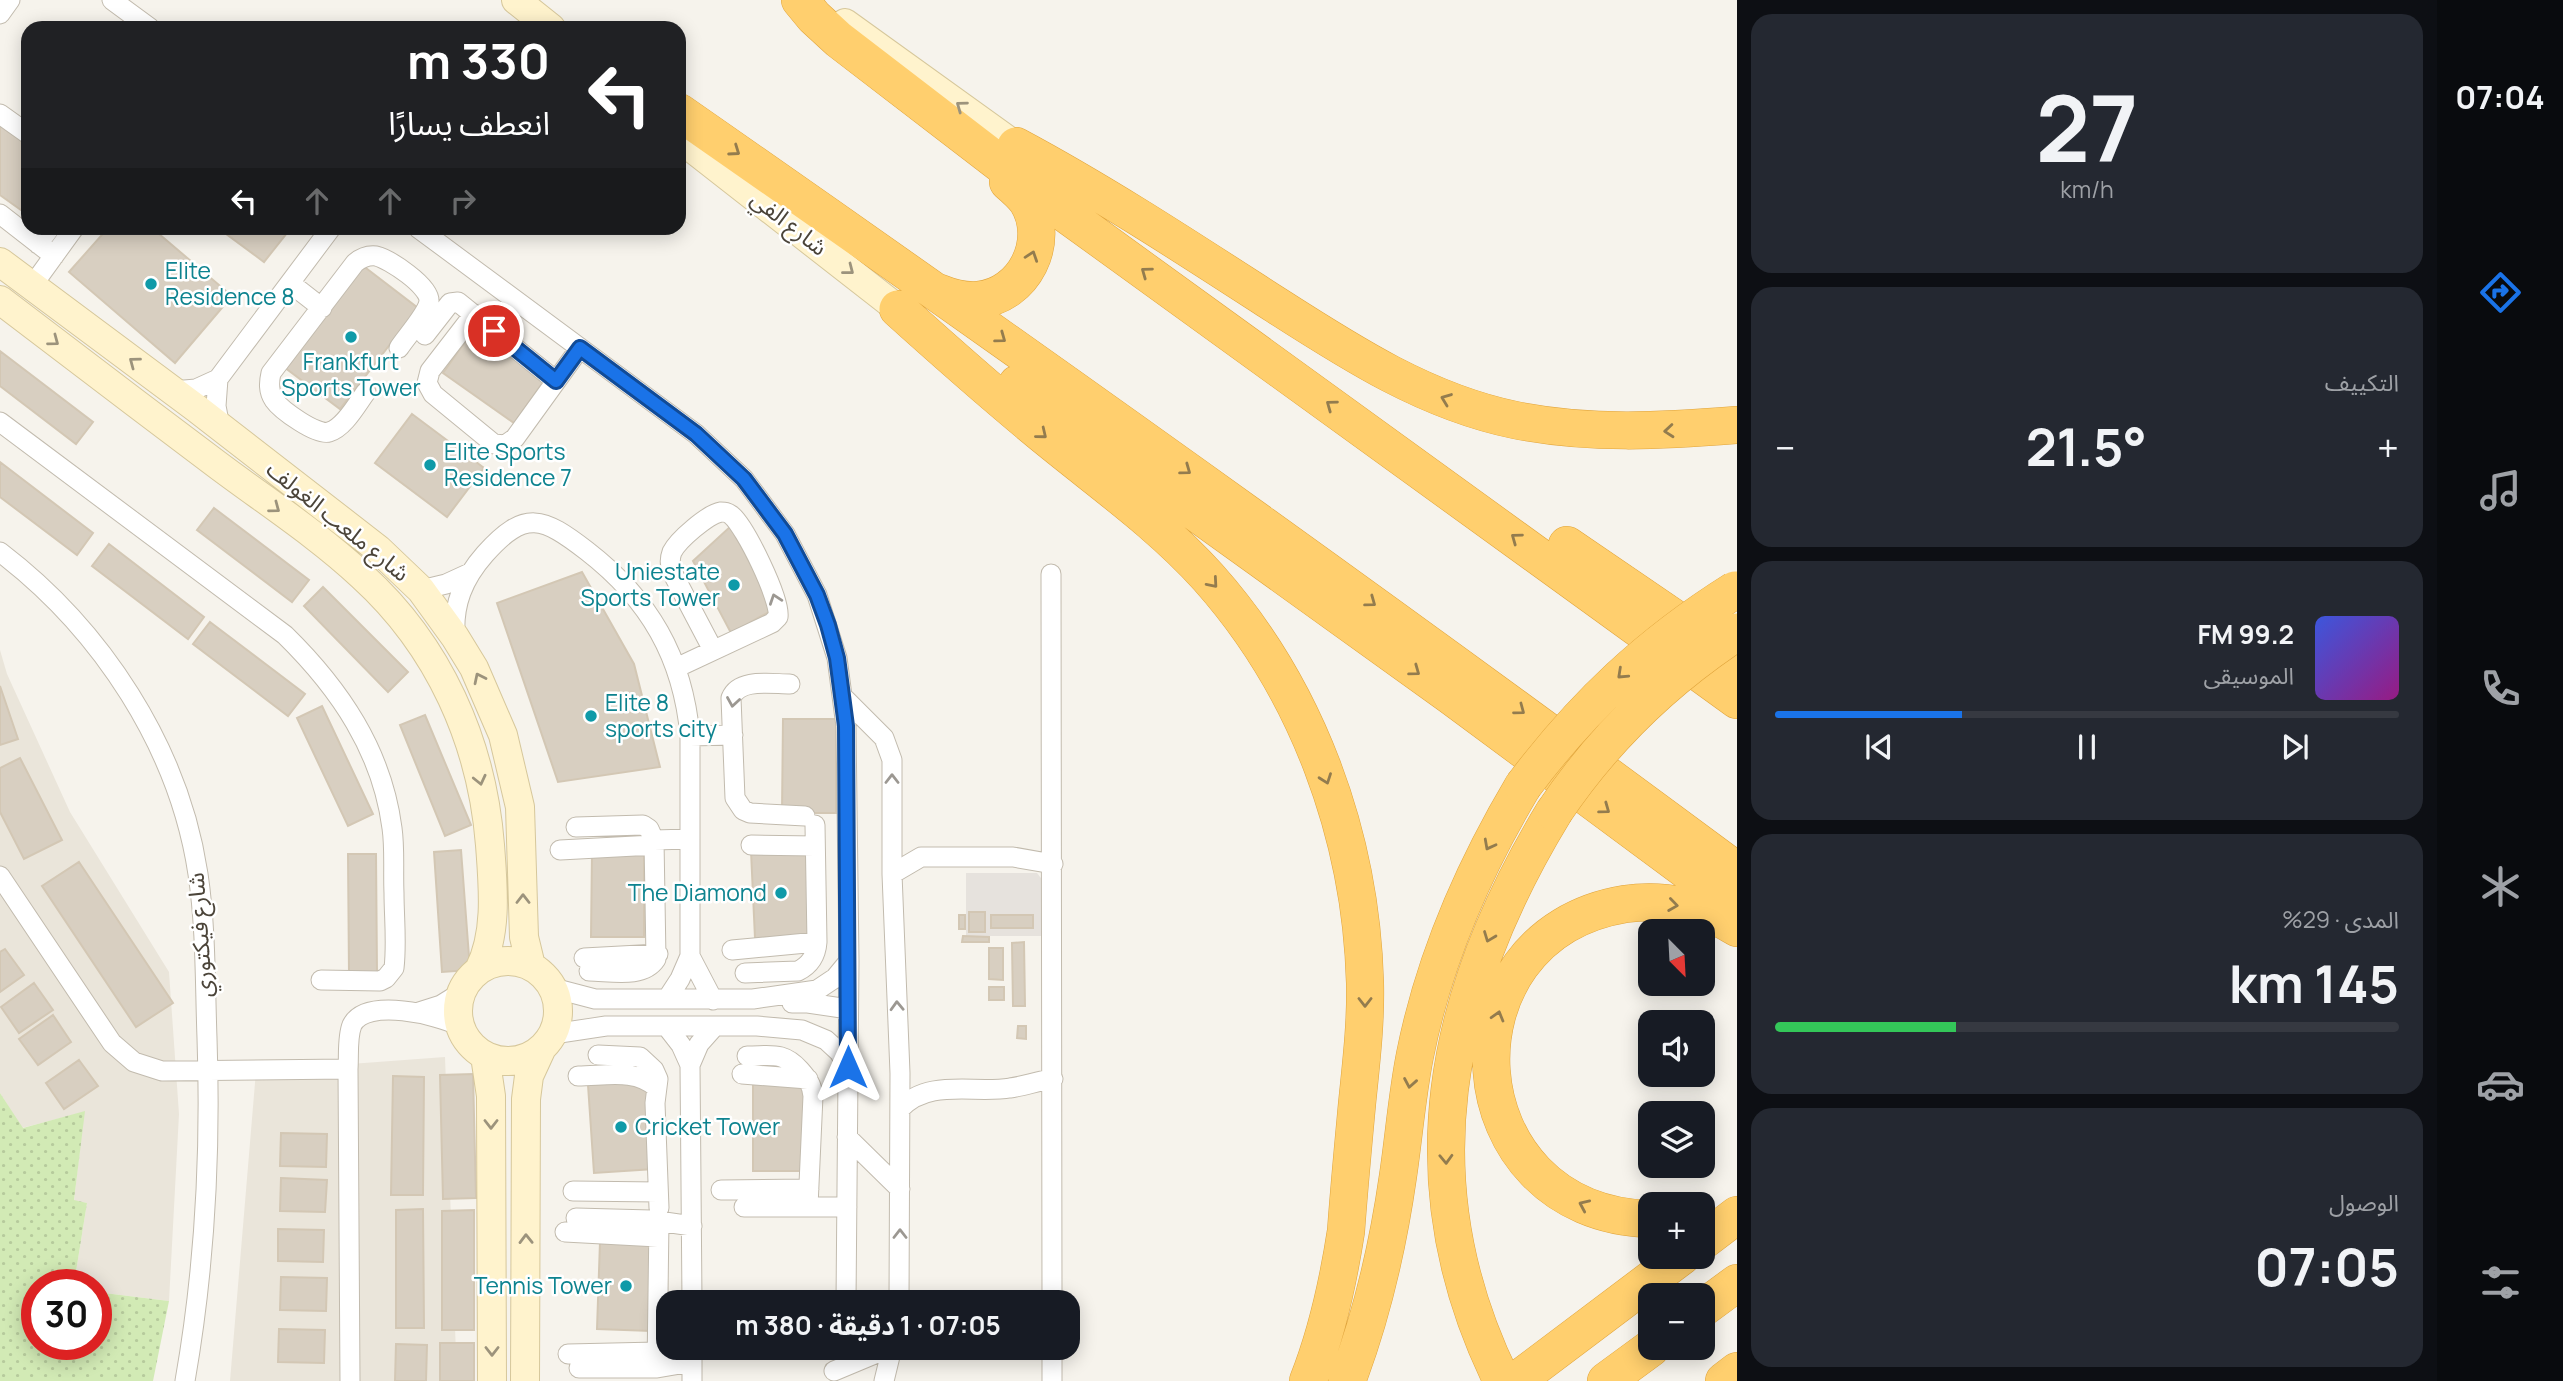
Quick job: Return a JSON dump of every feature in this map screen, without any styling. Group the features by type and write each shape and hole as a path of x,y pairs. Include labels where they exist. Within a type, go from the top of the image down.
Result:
{"highway":[{"path":"800,0 826,29 1063,212 1578,568 1737,662"},
{"path":"686,116 936,291 1458,683 1737,908"},
{"path":"936,291 969,300 979,300 1000,293 1018,281 1025,272 1037,241 1035,219 1026,199 989,166 963,135"},
{"path":"1016,146 1094,189 1365,361 1443,399 1516,420 1602,431 1661,432 1737,425"},
{"path":"1016,146 1578,568 1737,700"},
{"path":"898,309 986,362 1737,871"},
{"path":"898,309 1007,404 1158,528 1208,578 1251,632 1270,661 1295,705 1321,762 1344,834 1352,870 1362,945 1365,1020 1342,1254 1330,1311 1308,1381"},
{"path":"1347,1381 1369,1317 1382,1264 1398,1177 1415,1055 1449,935 1482,859 1523,786 1563,735 1608,687 1668,634 1736,589"},
{"path":"1502,1381 1480,1332 1460,1270 1449,1209 1445,1148 1446,1117 1458,1040 1478,965 1492,928 1526,858 1554,812 1592,759 1647,701 1709,650 1737,632"},
{"path":"1638,1218 1615,1216 1578,1203 1546,1181 1520,1153 1501,1119 1492,1081 1491,1042 1495,1023 1509,987 1531,955 1561,930 1595,912 1633,903 1672,904 1710,914 1737,928"},
{"path":"1715,1204 1737,1192"},
{"path":"1715,1232 1737,1215"},
{"path":"1516,1381 1665,1269"},
{"path":"1715,1299 1737,1283"},
{"path":"1606,1381 1638,1358"},
{"path":"1724,1381 1737,1371"}],"street":[{"path":"0,14 10,0"},
{"path":"113,0 141,21"},
{"path":"516,0 542,21"},
{"path":"806,0 846,23 1016,146"},
{"path":"0,114 21,129"},
{"name":"شارع الفي","path":"686,143 898,309"},
{"path":"0,214 21,230"},
{"path":"27,235 46,250"},
{"path":"32,286 49,235"},
{"path":"46,250 65,235"},
{"path":"173,391 197,389 218,379 326,235"},
{"path":"427,235 696,434 744,479 764,504 785,534 817,595 837,658 846,726 849,961 846,1290"},
{"path":"366,392 337,428 325,433 312,429 276,403 269,381 271,373 355,263 365,257 382,258 423,285 428,293 427,309 399,348"},
{"name":"شارع ملعب الغولف","path":"0,262 326,508 378,549 421,590 455,636 490,701 513,771 520,807 524,937 531,966"},
{"path":"290,283 323,308"},
{"name":"شارع ملعب الغولف","path":"0,300 333,552 370,584 412,630 449,690 473,752 487,817 491,928 488,950 479,970"},
{"path":"429,337 450,303 455,301 556,381"},
{"path":"467,309 430,371 426,383 433,394 494,444 511,442 580,348"},
{"path":"218,379 216,406 220,427"},
{"path":"0,422 285,635 312,662 356,721 385,789 393,830 394,968 380,981 321,980"},
{"path":"237,479 244,470 256,468 310,506 326,508"},
{"path":"738,524 764,504"},
{"path":"676,668 772,623 779,612 762,567 738,524 727,513 715,513 677,544 671,556 673,574 713,650"},
{"path":"455,636 458,597 470,573 507,531 530,523 553,527 614,572 631,590 659,630 684,694 690,736 690,956 667,999"},
{"name":"شارع فيكتوري","path":"0,552 40,586 87,634 134,703 155,739 173,782 198,873 203,926 208,1071 208,1177 204,1250 185,1381"},
{"path":"421,590 446,584 470,573"},
{"path":"1051,574 1052,1290"},
{"path":"790,684 744,685 735,689 731,698 735,799 738,805 750,813 847,824"},
{"path":"843,697 884,738 890,752 900,1073 899,1290"},
{"path":"690,736 733,735"},
{"path":"742,825 810,820"},
{"path":"745,973 797,971 804,968 814,957 817,942 815,846 810,820"},
{"path":"576,827 643,825 652,834 654,842 657,954 650,967 640,971 586,965"},
{"path":"892,834 910,851 921,857 1053,856"},
{"path":"559,850 690,839"},
{"path":"751,845 815,846"},
{"path":"892,874 921,857"},
{"path":"0,876 112,1043 122,1054 147,1068 208,1071 348,1069"},
{"path":"732,950 817,942"},
{"path":"690,956 713,1000"},
{"path":"525,1381 528,1076 547,1042 559,1011 553,988 540,972 531,966 504,961 479,970 461,992 458,1005 460,1026 470,1045 485,1056 499,1061 528,1058 547,1042 606,1026 757,1026 802,1030 819,1035 833,1045 848,1067"},
{"path":"553,988 595,999 753,999 817,990 835,978 849,961"},
{"path":"419,1013 442,1005 461,992"},
{"path":"753,999 769,1003 808,1003 848,1011"},
{"path":"757,1026 774,1021 820,1020 848,1011"},
{"path":"350,1381 350,1033 358,1018 374,1012 419,1013 440,1017 460,1026"},
{"path":"690,1065 699,1044 715,1026"},
{"path":"667,1027 681,1045 690,1065 692,1290"},
{"path":"597,1055 640,1057 657,1074 658,1367"},
{"path":"485,1056 491,1096 492,1381"},
{"path":"744,1065 808,1079 813,1096 808,1197"},
{"path":"900,1073 912,1084 927,1091"},
{"path":"578,1076 637,1076 657,1088"},
{"path":"900,1109 912,1097 927,1091 1012,1088 1032,1094 1053,1087"},
{"path":"847,1137 900,1189"},
{"path":"721,1190 808,1197 847,1207"},
{"path":"744,1208 808,1197"},
{"path":"659,1215 573,1212 693,1217"},
{"path":"832,1376 865,1360"},
{"path":"884,1381 888,1360"},
{"path":"1052,1360 1052,1381"},
{"path":"580,1367 658,1367 692,1363"}],"shaded area":[{"path":"0,650 7,674 70,812 169,972 179,1114 169,1301 112,1294 112,1269 76,1269 87,1203 74,1201 84,1112 22,1128 0,1093"},
{"path":"966,873 1037,873 1047,886 1047,936 966,936"},
{"path":"445,1057 457,1381 230,1381 256,1071"}],"green space":[{"path":"0,1093 23,1128 85,1111 74,1200 87,1203 76,1269 21,1269 21,1360 112,1360 112,1294 169,1301 153,1381 0,1381"}],"building":[{"path":"0,124 21,139 21,210 0,195"},
{"name":"Elite Residence 8","path":"102,235 160,235 232,296 175,363 69,272"},
{"path":"227,235 285,235 264,262"},
{"name":"Frankfurt Sports Tower","path":"362,265 418,308 340,409 284,367"},
{"path":"475,328 546,378 514,423 443,373"},
{"path":"0,351 93,422 76,444 0,386"},
{"name":"Elite Sports Residence 7","path":"412,414 484,468 447,517 375,463"},
{"path":"0,462 93,533 77,555 0,497"},
{"path":"214,508 309,580 292,602 197,530"},
{"name":"Uniestate Sports Tower","path":"732,525 776,608 731,633 693,561"},
{"path":"109,544 204,617 188,639 92,566"},
{"name":"Elite 8 sports city","path":"582,572 634,664 660,767 558,782 497,603"},
{"path":"323,587 408,672 388,692 304,606"},
{"path":"210,622 305,694 288,716 193,644"},
{"path":"0,686 18,739 0,745"},
{"path":"322,706 373,814 348,826 297,718"},
{"path":"425,715 471,825 445,836 400,725"},
{"path":"783,719 836,719 836,813 782,813"},
{"path":"20,758 62,840 24,859 0,812 0,768"},
{"name":"The Diamond","path":"806,848 810,936 755,938 751,851"},
{"path":"461,850 470,970 442,972 434,852"},
{"path":"592,853 644,853 644,937 591,937"},
{"path":"348,854 376,854 377,974 349,974"},
{"path":"79,862 173,1003 136,1027 42,886"},
{"path":"969,912 985,912 985,932 969,932"},
{"path":"959,915 965,915 965,929 959,929"},
{"path":"991,915 1033,915 1033,928 991,928"},
{"path":"963,936 989,937 989,942 962,942"},
{"path":"1024,942 1025,1006 1013,1006 1012,943"},
{"path":"989,948 1003,948 1003,980 989,979"},
{"path":"5,949 24,975 0,992 0,952"},
{"path":"34,983 53,1010 19,1033 1,1007"},
{"path":"989,987 1004,987 1004,1000 989,1000"},
{"path":"53,1015 71,1042 38,1065 19,1039"},
{"path":"1018,1026 1026,1026 1026,1039 1017,1038"},
{"path":"79,1060 98,1086 64,1109 46,1083"},
{"path":"473,1074 476,1198 443,1199 440,1075"},
{"path":"393,1076 424,1077 423,1195 391,1195"},
{"name":"Cricket Tower","path":"648,1081 654,1169 594,1173 588,1085"},
{"path":"753,1082 808,1082 807,1171 753,1171"},
{"path":"281,1133 327,1134 326,1167 280,1166"},
{"path":"281,1178 327,1180 325,1212 280,1211"},
{"path":"423,1209 424,1328 396,1328 396,1210"},
{"path":"474,1210 474,1330 442,1330 442,1211"},
{"path":"278,1229 324,1230 323,1262 278,1261"},
{"name":"Tennis Tower","path":"600,1242 655,1243 651,1331 597,1329"},
{"path":"281,1277 327,1278 326,1311 280,1310"},
{"path":"279,1329 325,1330 324,1363 278,1362"},
{"path":"440,1343 474,1343 474,1381 440,1381"},
{"path":"396,1344 427,1345 426,1381 395,1381"}],"place":[{"name":"Elite Residence 8","path":"151,284"},
{"name":"Frankfurt Sports Tower","path":"351,337"},
{"name":"Elite Sports Residence 7","path":"430,465"},
{"name":"Uniestate Sports Tower","path":"734,585"},
{"name":"Elite 8 sports city","path":"591,716"},
{"name":"The Diamond","path":"781,893"},
{"name":"Cricket Tower","path":"621,1127"},
{"name":"Tennis Tower","path":"626,1286"}],"route":[{"path":"494,331 556,381 580,348 696,434 744,479 773,515 817,595 837,658 846,726 848,1067"}]}
